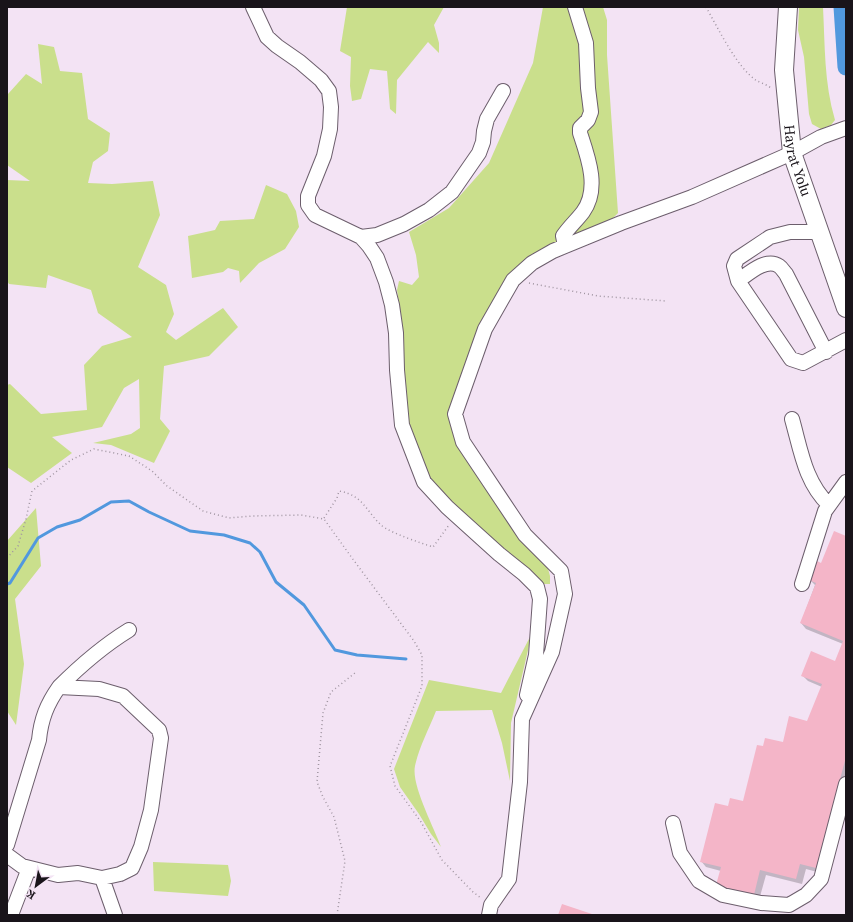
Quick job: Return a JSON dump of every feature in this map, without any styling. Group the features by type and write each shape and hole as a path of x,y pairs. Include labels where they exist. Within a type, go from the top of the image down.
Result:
{"main road":[{"name":"Hayrat Yolu","path":"788,7 784,70 792,153 846,308"}],"street":[{"path":"253,7 266,37 311,71 321,80 329,91 331,107 330,128 324,156 308,196 308,205 315,215 361,237 377,258 386,282 392,305 396,333 397,370 402,425 415,463 424,482 456,515 537,587 540,599 536,655 522,719 520,782 509,879 490,910"},
{"path":"565,246 563,236 584,211 591,195 591,174 580,133 580,128 588,120 591,112 588,88 586,43 575,7"},
{"path":"361,237 377,235 404,224 428,210 452,192 479,153 483,142 487,119 502,91"},
{"path":"522,719 552,652 565,594 561,571 525,535 463,442 455,414 485,329 513,280 532,263 553,251 621,223 692,198 792,153 822,137 846,128"},
{"path":"820,232 790,232 770,237 737,259 734,266 738,281 791,359 803,363 846,340"},
{"path":"738,281 758,267 769,263 779,266 786,274 826,352"},
{"path":"792,419 806,472 819,495 829,505"},
{"path":"802,584 825,511 846,482"},
{"path":"7,845 39,740 44,715 49,701 59,687 73,673 116,638 129,630"},
{"path":"7,855 22,866 29,868 58,875 78,873 102,878 120,874 132,868 141,848 151,810 161,738 159,730 123,696 99,689 59,687"},
{"path":"673,823 680,853 700,881 723,895 761,903 789,905 806,895 821,879 846,784"},
{"path":"11,915 29,868"},
{"path":"102,878 115,915"}],"path":[{"path":"706,7 730,49 744,68 756,80 787,96"},
{"path":"513,280 598,296 666,301"},
{"path":"7,558 18,546 26,519 32,490 71,460 94,449 129,456 152,471 166,486 203,511 229,518 301,515 324,518 414,641 422,655 422,686 390,766 395,786 421,822 442,860 490,910"},
{"path":"324,518 337,498 339,491 349,493 362,502 382,526 410,539 433,547 456,515"},
{"path":"337,915 345,861 334,818 317,782 323,713 331,692 355,672"}],"green space":[{"path":"347,7 444,7 434,25 439,43 439,53 428,42 397,80 396,114 390,109 387,71 370,69 361,99 352,101 350,86 351,57 340,51"},
{"path":"543,7 603,7 607,20 607,55 618,213 611,220 574,235 530,258 450,409 454,435 477,472 547,565 550,576 550,584 542,584 427,481 408,431 404,392 402,324 397,290 399,281 412,285 419,277 416,255 409,232 449,208 489,163 533,63"},
{"path":"799,7 823,7 827,78 831,106 835,120 831,125 821,129 812,124 809,114 804,57 798,30"},
{"path":"38,44 54,47 60,71 82,73 88,119 110,133 108,151 93,162 88,183 112,184 153,181 160,215 138,267 166,285 174,314 166,332 176,340 223,308 238,327 209,356 164,366 160,419 170,431 154,463 111,445 93,443 131,434 140,428 139,379 124,388 102,427 52,437 72,453 31,483 7,467 7,385 10,384 41,414 87,410 84,365 102,346 132,337 98,313 91,290 48,275 46,288 9,284 7,281 7,180 30,181 7,165 7,93 8,94 26,74 42,84"},
{"path":"266,185 287,194 296,211 299,227 285,249 259,263 240,283 239,271 228,268 223,272 192,278 188,236 215,230 220,221 254,219"},
{"path":"36,508 41,566 15,599 24,664 16,725 7,711 7,541"},
{"path":"532,633 511,723 510,781 502,743 492,710 436,711 424,738 415,766 416,784 441,847 400,787 394,769 429,680 501,693"},
{"path":"153,862 228,865 231,881 228,896 154,891"}],"building":[{"path":"834,531 846,536 846,757 816,868 800,864 796,879 760,870 754,895 716,885 721,867 700,862 715,803 728,806 730,798 743,801 757,745 763,746 765,738 783,742 789,716 807,721 822,684 801,676 811,651 835,661 843,641 800,623 816,583 809,580 817,561 821,563"},
{"path":"562,904 592,914 592,915 558,915"}],"waterway":[{"path":"842,7 846,67"},
{"path":"7,584 10,583 38,538 57,527 80,520 111,502 129,501 190,531 224,535 250,543 260,552 276,582 304,605 335,650 357,655 406,659"}]}
